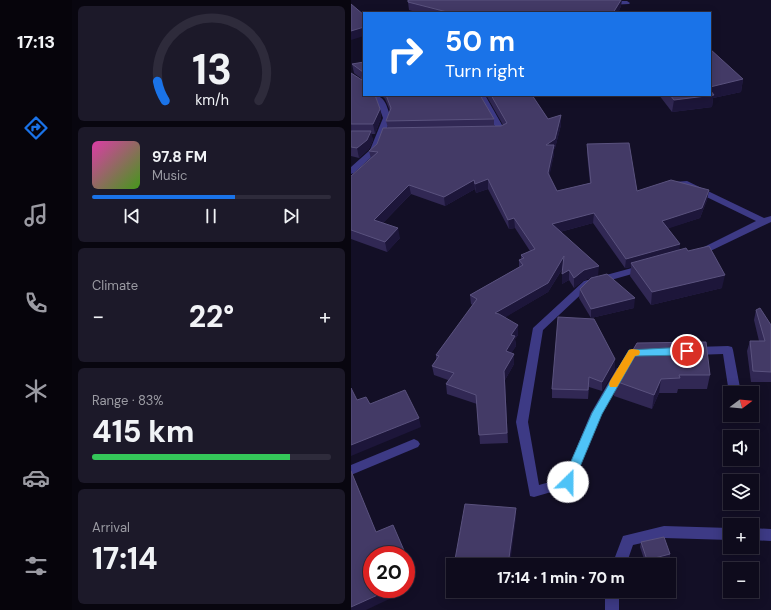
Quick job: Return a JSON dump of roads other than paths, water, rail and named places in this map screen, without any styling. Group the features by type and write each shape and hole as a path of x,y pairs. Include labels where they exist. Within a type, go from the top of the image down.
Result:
{"street":[{"path":"603,3 627,2 625,12"},
{"path":"351,171 374,151 387,118 380,100 375,96"},
{"path":"482,96 502,132 487,132"},
{"path":"666,186 687,184 767,220"},
{"path":"688,256 767,220"},
{"path":"628,359 597,413 568,482 534,492 522,422 538,328 587,283 652,266"},
{"path":"684,351 728,350 734,386"},
{"path":"351,470 414,444"},
{"path":"622,558 628,540 664,532 723,534"},
{"path":"759,534 771,535"},
{"path":"612,598 612,610"}]}
